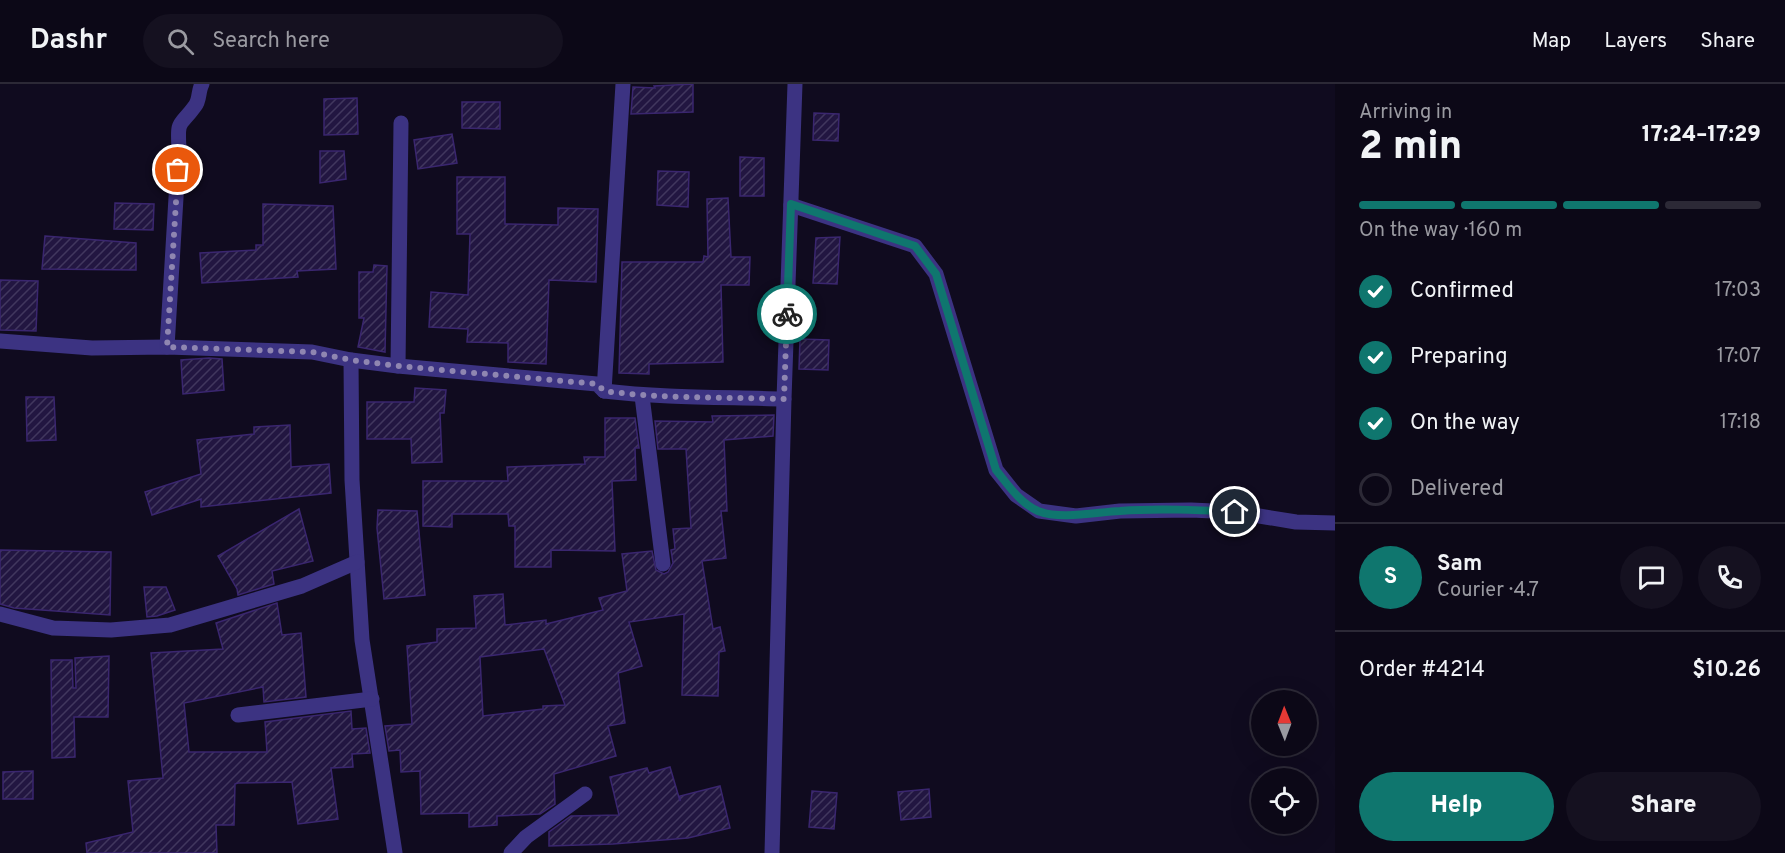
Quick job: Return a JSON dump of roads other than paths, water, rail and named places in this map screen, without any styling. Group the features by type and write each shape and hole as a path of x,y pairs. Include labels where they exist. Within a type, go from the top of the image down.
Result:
{"street":[{"path":"167,347 179,148 178,128 185,116 197,105 202,84"},
{"path":"604,391 623,84"},
{"path":"772,853 795,84"},
{"path":"398,366 401,123"},
{"path":"791,204 915,246 936,274 996,470 1016,495 1039,511 1076,516 1120,511 1191,510 1235,512 1296,522 1335,523"},
{"path":"0,341 92,348 167,347 312,352 398,366 597,384 604,391 642,396 784,399"},
{"path":"351,360 352,480 362,640 395,853"},
{"path":"642,396 663,564"},
{"path":"0,614 53,628 111,630 170,625 302,586 357,562"},
{"path":"238,715 372,699"},
{"path":"510,853 525,837 585,794"}]}
